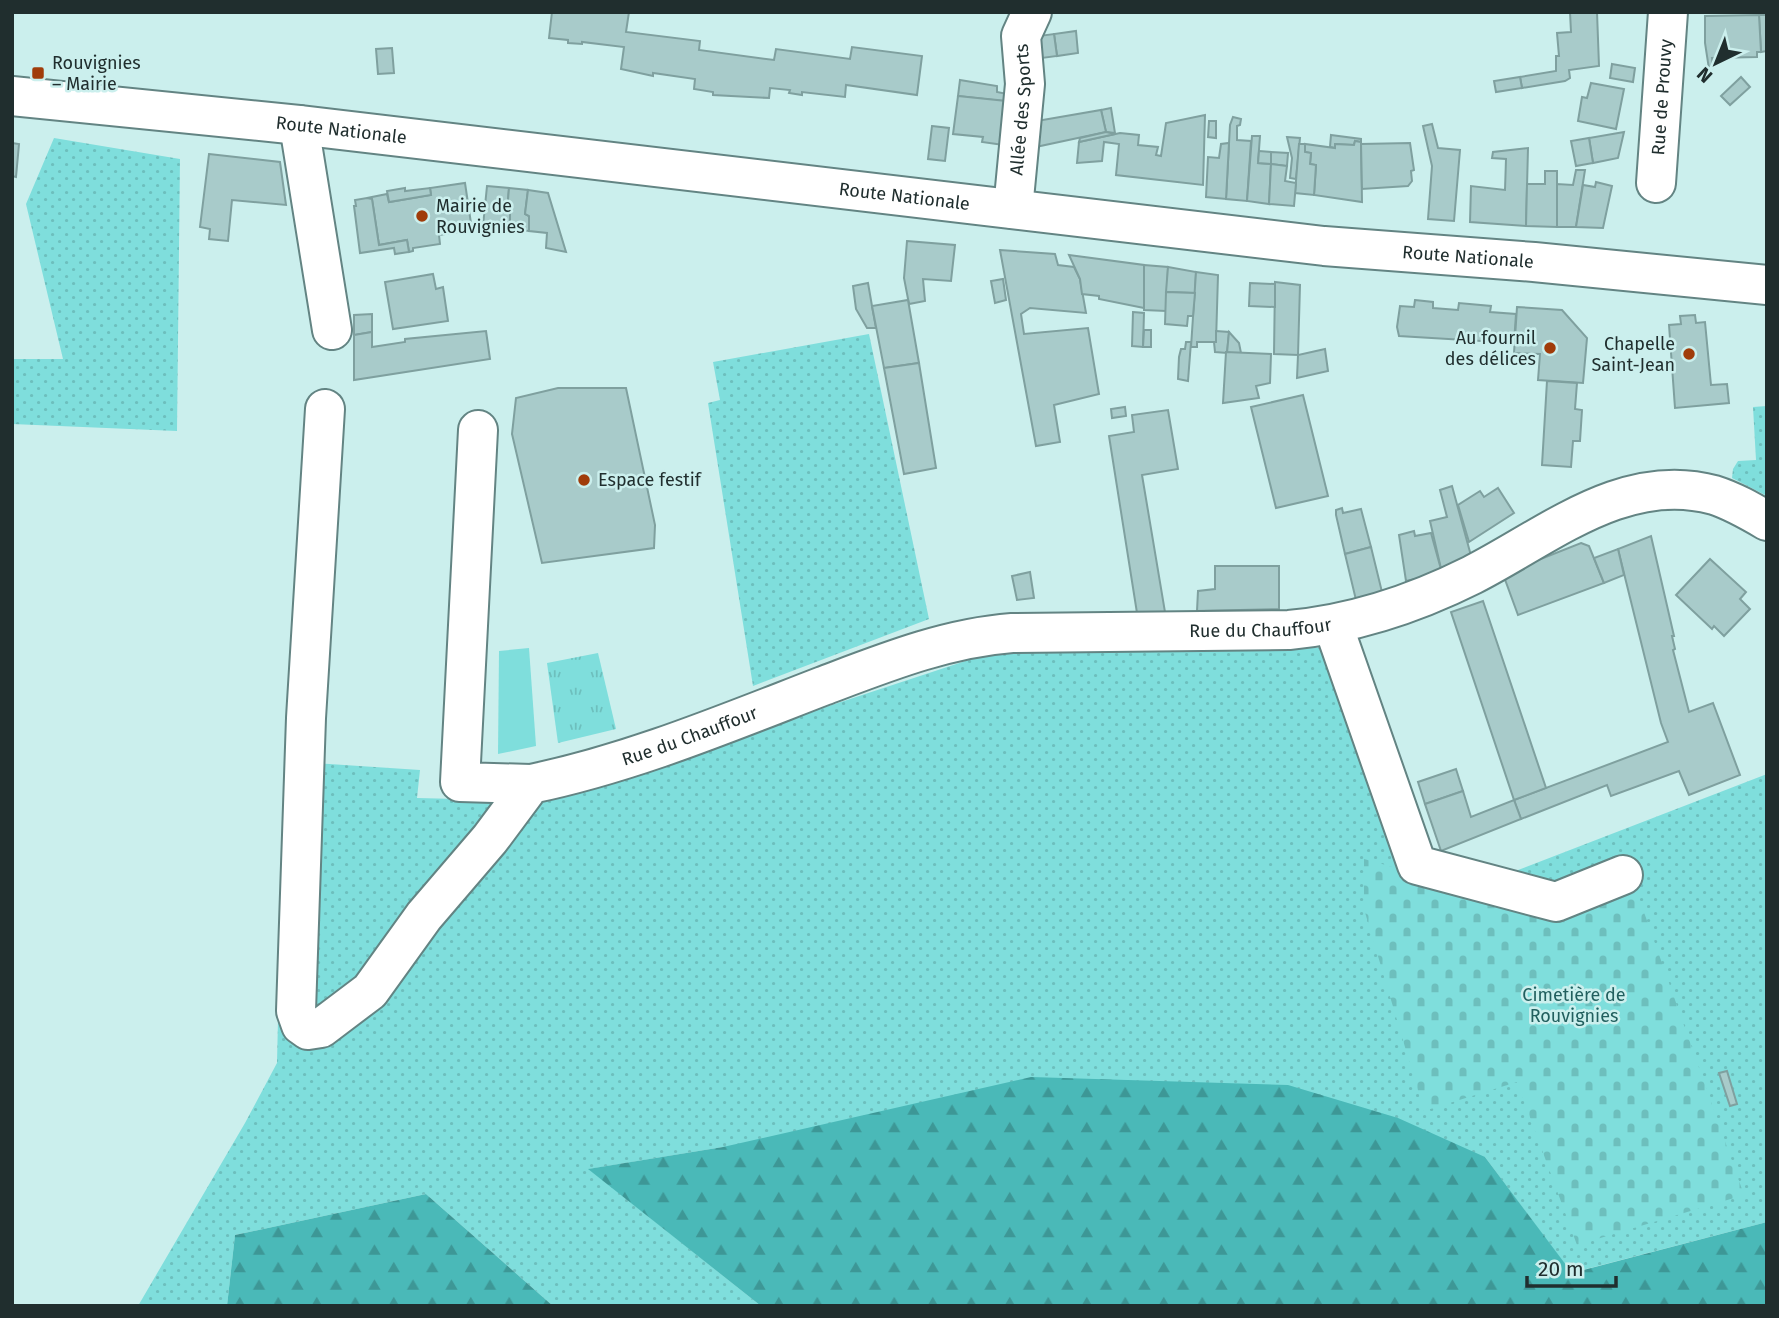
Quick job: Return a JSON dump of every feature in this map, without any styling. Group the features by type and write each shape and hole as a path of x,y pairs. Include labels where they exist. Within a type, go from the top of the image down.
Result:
{"street":[{"name":"Allée des Sports","path":"1013,209 1025,84 1021,36 1032,12"},
{"name":"Rue de Prouvy","path":"1656,183 1668,12"},
{"name":"Route Nationale","path":"22,95 299,125 1324,246 1534,262 1767,285"},
{"path":"299,125 332,330"},
{"path":"325,409 306,719 296,1011 301,1025 308,1030 321,1028 370,991 424,916 490,839 531,784"},
{"name":"Rue du Chauffour","path":"478,430 460,782 531,784 602,767 906,656 983,636 1012,633 1289,630 1334,625 1376,615 1473,574 1574,517 1632,495 1667,490 1702,492 1731,501 1767,521"},
{"path":"1334,625 1417,865 1556,902 1623,875"}],"green space":[{"path":"54,138 180,159 177,431 12,424 12,359 63,359 26,204"},
{"path":"869,334 929,619 753,686 708,403 720,400 713,362"},
{"path":"1767,406 1767,496 1732,478 1738,461 1756,460 1753,407"},
{"path":"1017,644 1279,650 1359,645 1424,852 1505,875 1767,774 1767,1222 1571,1273 1485,1157 723,1147 589,1169 761,1306 553,1306 426,1194 235,1235 227,1306 138,1306 277,1063 284,761 420,770 417,798 540,801"},
{"path":"529,648 536,746 498,754 499,651"},
{"path":"598,653 616,729 558,743 547,663"},
{"name":"Cimetière de Rouvignies","path":"1364,859 1556,912 1634,884 1744,1195 1577,1245 1517,1082 1424,1111 1364,909"},
{"path":"1031,1077 1288,1085 1398,1118 1485,1157 1572,1273 1767,1222 1767,1306 761,1306 588,1169 723,1147"},
{"path":"426,1194 553,1306 227,1306 235,1235"}],"building":[{"path":"552,12 629,12 626,32 700,41 699,50 774,60 776,49 850,59 852,47 922,56 917,95 846,85 845,97 802,92 802,95 789,93 790,90 770,88 769,98 713,95 713,92 694,89 695,79 653,73 653,76 621,69 624,47 568,43 568,40 549,38"},
{"path":"1570,12 1597,12 1599,66 1569,70 1570,78 1565,81 1522,88 1520,77 1556,71 1556,56 1559,56 1557,33 1571,32"},
{"path":"1759,15 1767,15 1767,51 1761,52"},
{"path":"1759,15 1761,52 1757,52 1757,57 1712,58 1713,68 1709,69 1705,16"},
{"path":"1076,31 1078,53 1057,56 1054,34"},
{"path":"1054,34 1057,56 1027,60 1023,38"},
{"path":"392,48 394,73 378,74 376,49"},
{"path":"1612,64 1635,68 1633,82 1610,78"},
{"path":"1520,77 1522,88 1496,92 1494,81"},
{"path":"1741,77 1750,87 1730,105 1721,96"},
{"path":"960,80 997,86 997,92 1012,95 1011,102 958,96"},
{"path":"1591,83 1624,89 1616,129 1578,121 1582,97 1587,98"},
{"path":"958,96 1016,102 1011,146 982,142 983,137 953,134"},
{"path":"1111,108 1115,133 1106,132 1101,110"},
{"path":"1101,110 1106,132 1031,148 1025,123"},
{"path":"1205,115 1203,185 1116,175 1119,144 1104,142 1102,161 1077,163 1079,142 1120,133 1139,135 1138,145 1158,147 1156,155 1161,156 1166,123"},
{"path":"1233,117 1241,119 1240,125 1237,126 1237,140 1251,141 1247,201 1226,199 1230,125"},
{"path":"1209,121 1216,121 1216,138 1208,137"},
{"path":"1432,124 1438,148 1460,150 1454,221 1428,219 1432,166 1423,126"},
{"path":"932,126 949,128 945,161 928,159"},
{"path":"1106,132 1115,134 1079,142 1080,138"},
{"path":"1624,132 1618,158 1593,163 1589,138"},
{"path":"1331,135 1361,139 1361,142 1355,141 1354,145 1335,144 1335,148 1330,147"},
{"path":"1252,136 1260,136 1258,163 1271,164 1269,204 1247,201"},
{"path":"1287,137 1300,138 1296,179 1290,178 1292,158"},
{"path":"1589,138 1593,163 1576,166 1571,141"},
{"path":"1355,141 1361,142 1362,202 1314,195 1316,165 1310,164 1311,153 1305,152 1305,144 1335,148 1335,144 1354,145"},
{"path":"12,143 19,144 16,177 12,176"},
{"path":"1229,143 1226,199 1206,197 1208,157 1219,158 1221,144"},
{"path":"1410,143 1414,170 1411,171 1412,181 1408,186 1362,189 1361,144"},
{"path":"1299,144 1305,144 1305,152 1311,153 1310,164 1316,165 1314,195 1295,193"},
{"path":"1528,148 1526,226 1470,222 1471,186 1505,190 1506,159 1492,158 1493,152"},
{"path":"1259,151 1271,152 1271,164 1258,163"},
{"path":"1271,152 1288,153 1287,166 1271,164"},
{"path":"209,154 280,162 286,205 232,200 228,241 209,239 210,229 200,227"},
{"path":"1271,164 1287,166 1285,181 1296,183 1294,206 1269,204"},
{"path":"1576,170 1585,170 1576,227 1557,227 1557,184 1573,185"},
{"path":"1545,171 1557,171 1557,227 1526,226 1527,184 1545,184"},
{"path":"1596,182 1612,186 1603,228 1576,227 1583,185 1595,187"},
{"name":"Mairie de Rouvignies","path":"465,183 472,230 439,235 440,244 413,248 413,251 409,252 407,240 379,245 372,199 367,198 387,194 389,202 431,195 430,188"},
{"path":"487,186 509,188 507,212 510,213 510,229 483,226"},
{"path":"405,188 405,191 430,188 431,195 389,202 387,191"},
{"path":"509,188 528,190 525,214 529,216 529,231 510,229 510,213 507,212"},
{"path":"528,190 548,193 566,252 546,248 547,233 529,231 529,216 525,214"},
{"path":"372,199 379,245 407,240 409,252 395,254 394,248 360,253 354,206 355,200"},
{"path":"907,241 955,245 951,281 923,279 925,301 909,304 904,278"},
{"path":"1000,250 1055,254 1058,265 1074,267 1080,279 1086,313 1030,308 1021,314 1024,334 1088,328 1099,394 1054,405 1060,442 1036,446"},
{"path":"1069,255 1144,265 1144,308 1082,294 1080,279"},
{"path":"1144,265 1168,267 1166,311 1144,310"},
{"path":"1168,267 1196,272 1195,293 1166,292"},
{"path":"1196,272 1218,275 1216,342 1197,342 1197,347 1191,347"},
{"path":"433,274 436,289 443,287 448,321 393,329 385,282"},
{"path":"1003,279 1006,300 995,303 991,281"},
{"path":"1275,282 1300,285 1298,355 1274,354"},
{"path":"868,283 876,328 867,328 856,309 853,286"},
{"path":"1250,283 1275,284 1275,307 1249,306"},
{"path":"1166,292 1195,293 1193,316 1188,316 1187,326 1165,324"},
{"path":"908,300 919,363 884,368 872,306"},
{"path":"1415,300 1433,302 1433,308 1458,310 1459,303 1491,306 1490,312 1516,314 1514,343 1399,336 1397,327 1400,306 1414,307"},
{"name":"Au fournil des délices","path":"1517,307 1562,310 1587,338 1583,383 1538,380 1540,354 1514,353"},
{"path":"1133,312 1144,313 1143,347 1132,346"},
{"path":"372,314 372,332 354,335 354,315"},
{"name":"Chapelle Saint-Jean","path":"1695,315 1696,323 1705,322 1711,385 1727,384 1729,403 1675,408 1669,325 1681,324 1680,316"},
{"path":"1144,330 1151,330 1151,347 1143,347"},
{"path":"486,331 490,359 354,380 354,335 372,332 372,347 405,342 405,339"},
{"path":"1216,331 1229,332 1227,353 1215,352"},
{"path":"1229,332 1239,343 1241,353 1227,353"},
{"path":"1186,342 1191,342 1188,381 1178,379 1179,357"},
{"path":"1325,349 1328,371 1297,378 1298,355"},
{"path":"1226,352 1271,354 1270,383 1256,386 1259,398 1223,403"},
{"path":"919,363 936,468 904,474 884,368"},
{"path":"1547,381 1577,383 1575,409 1582,410 1580,441 1573,441 1571,467 1542,465"},
{"name":"Espace festif","path":"558,388 626,388 655,525 654,548 542,563 512,434 516,398"},
{"path":"1303,395 1328,496 1276,508 1251,407"},
{"path":"1125,407 1126,416 1112,418 1111,409"},
{"path":"1168,410 1178,469 1142,475 1165,612 1137,613 1109,436 1134,432 1132,415"},
{"path":"1452,486 1473,563 1442,573 1430,521 1447,517 1440,490"},
{"path":"1498,488 1514,513 1469,542 1458,505 1480,491 1484,497"},
{"path":"1342,508 1343,513 1361,509 1371,547 1345,554 1336,515 1336,510"},
{"path":"1414,531 1415,536 1431,533 1442,573 1406,581 1399,535"},
{"path":"1651,536 1674,636 1673,650 1689,712 1713,703 1740,775 1689,795 1679,771 1611,796 1607,785 1521,819 1514,800 1668,742 1618,549"},
{"path":"1581,543 1589,546 1604,583 1518,615 1503,574"},
{"path":"1371,547 1382,592 1356,600 1345,554"},
{"path":"1618,549 1624,575 1604,583 1594,558"},
{"path":"1710,559 1746,592 1740,599 1750,609 1724,636 1714,626 1712,629 1676,595"},
{"path":"1215,566 1279,566 1279,609 1197,611 1198,591 1215,589"},
{"path":"1030,572 1034,598 1017,600 1012,576"},
{"path":"1483,601 1546,788 1514,800 1451,612"},
{"path":"1456,769 1463,791 1425,804 1418,782"},
{"path":"1463,791 1471,817 1514,800 1521,819 1441,851 1425,804"},
{"path":"1727,1071 1737,1104 1730,1106 1719,1073"}],"place":[{"name":"Rouvignies – Mairie","path":"38,73"},
{"name":"Mairie de Rouvignies","path":"422,216"},
{"name":"Au fournil des délices","path":"1550,348"},
{"name":"Chapelle Saint-Jean","path":"1689,354"},
{"name":"Espace festif","path":"584,480"}]}
